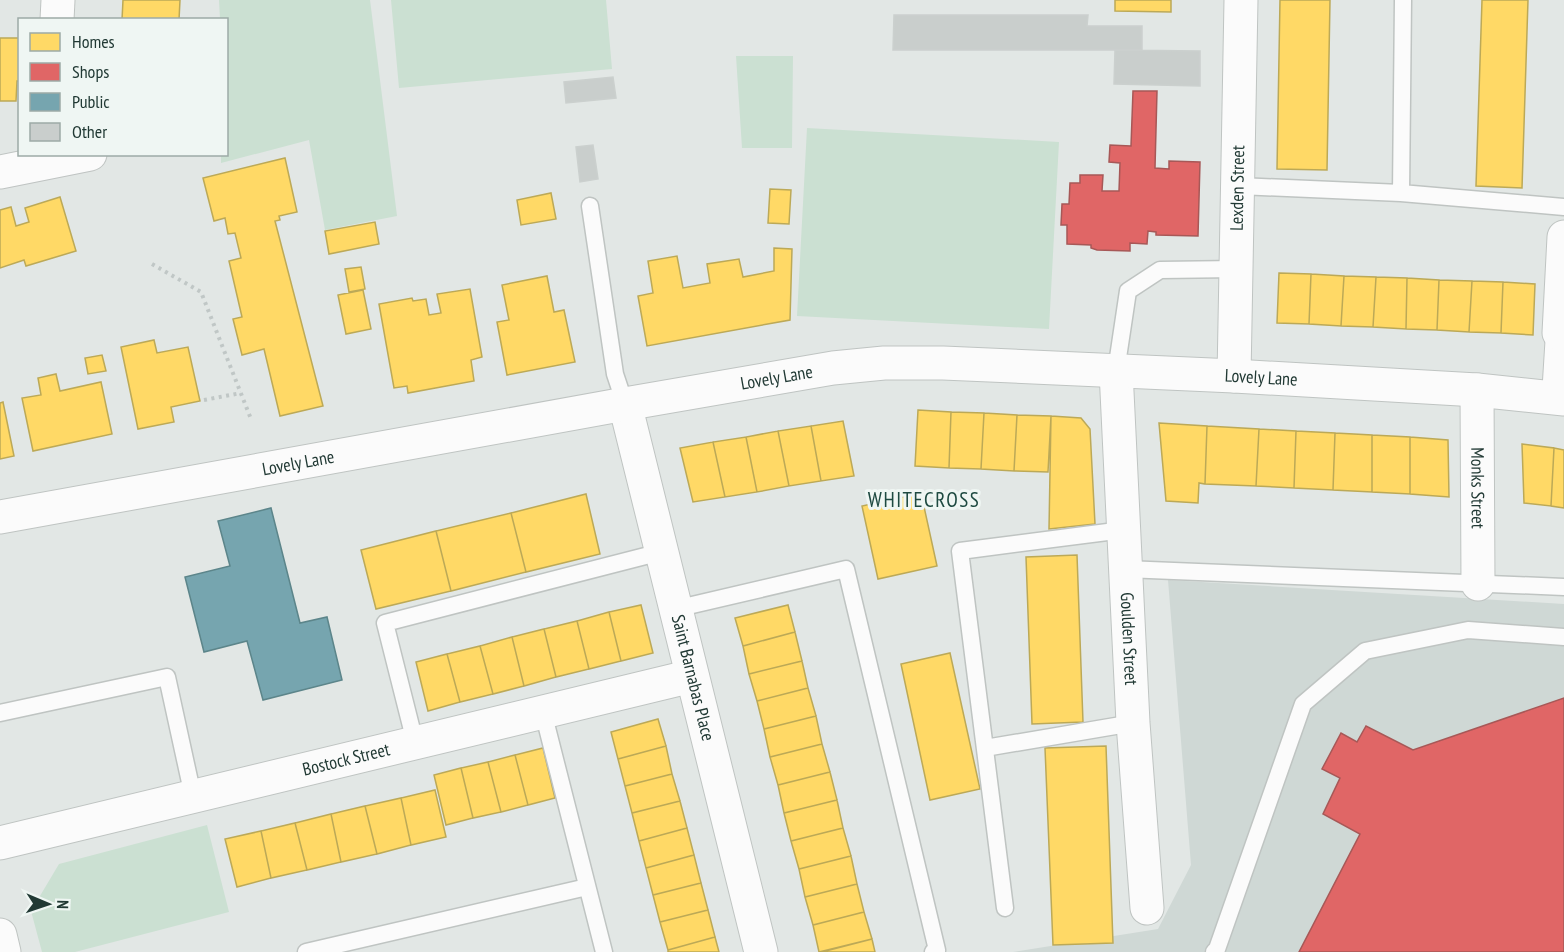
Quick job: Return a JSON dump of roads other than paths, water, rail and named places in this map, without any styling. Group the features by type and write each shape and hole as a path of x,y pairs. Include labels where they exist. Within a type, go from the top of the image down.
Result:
{"street":[{"path":"57,18 58,0"},
{"name":"Lexden Street","path":"1234,376 1239,186 1240,0"},
{"path":"0,172 54,158 72,156"},
{"path":"1560,398 1559,333 1564,237"},
{"name":"Lovely Lane","path":"0,517 625,404 833,368 884,363 1234,376 1478,390 1560,398"},
{"name":"Goulden Street","path":"1116,371 1133,723 1147,909"},
{"name":"Monks Street","path":"1478,390 1478,584"},
{"name":"Saint Barnabas Place","path":"625,404 761,952"},
{"name":"Bostock Street","path":"0,843 692,676"},
{"path":"0,935 4,952"}],"lane":[{"path":"1401,193 1403,0"},
{"path":"1239,186 1401,193 1564,207"},
{"path":"590,206 615,374 625,404"},
{"path":"1116,371 1128,291 1160,270 1237,269"},
{"path":"1005,908 960,551 1123,530"},
{"path":"416,742 385,623 661,552"},
{"path":"1125,568 1564,587"},
{"path":"675,609 846,569 937,950 933,952"},
{"path":"1214,952 1217,950 1303,704 1365,651 1468,630 1564,637"},
{"path":"0,713 167,677 193,796"},
{"path":"543,712 604,952"},
{"path":"985,748 1133,723"},
{"path":"306,952 587,887"}],"district":[{"name":"WHITECROSS","path":"924,500"}]}
